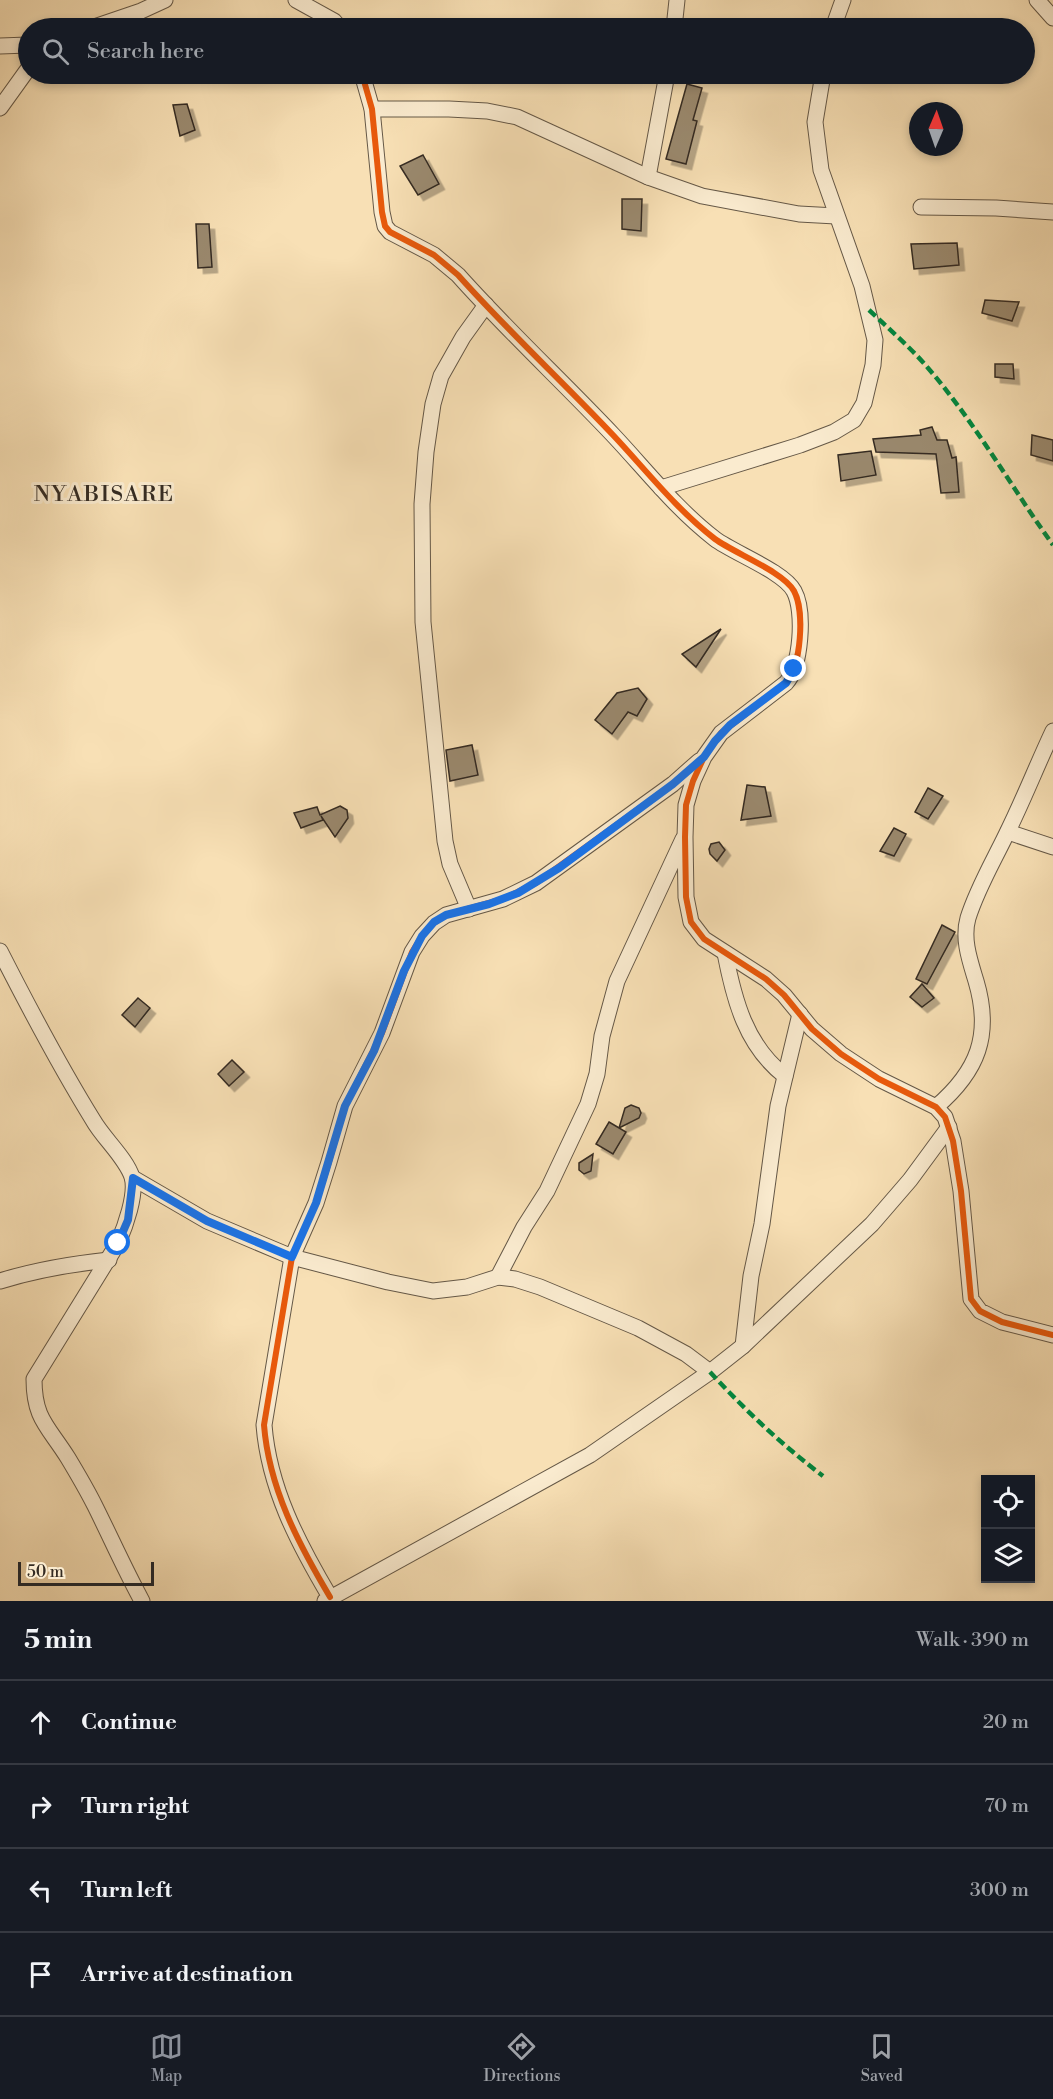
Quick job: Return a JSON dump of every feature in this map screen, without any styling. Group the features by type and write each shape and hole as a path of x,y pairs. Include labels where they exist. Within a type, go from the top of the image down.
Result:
{"street":[{"path":"120,18 165,0"},
{"path":"297,0 312,11 327,18"},
{"path":"675,18 677,0"},
{"path":"837,18 843,0"},
{"path":"1037,0 1053,18"},
{"path":"0,46 18,45"},
{"path":"0,108 18,83"},
{"path":"365,84 372,109 385,226 395,236 434,255 458,275 614,435 661,488 715,539 779,577 794,590 800,629 798,659 790,680 730,725 715,741 704,757 689,792 686,805 685,837 686,897 691,922 704,939 766,979 784,995 812,1029 841,1054 879,1079 936,1107 945,1117 961,1191 971,1299 980,1311 1002,1322 1053,1335"},
{"path":"648,177 665,84"},
{"path":"661,488 801,445 834,432 854,420 864,403 873,365 875,340 862,286 821,170 815,122 821,84"},
{"path":"372,109 487,111 517,117 648,177 702,196 799,214 836,216"},
{"path":"921,207 996,208 1053,212"},
{"path":"469,909 450,864 445,841 423,622 422,504 433,404 441,376 486,305"},
{"path":"936,1107 954,1091 975,1062 982,1033 978,990 967,951 967,922 973,903 1008,832 1053,730"},
{"path":"704,757 673,784 536,883 503,899 438,919 422,936 412,952 382,1033 345,1106 316,1203 292,1257 264,1425 273,1479 327,1599 590,1455 710,1372 743,1346 872,1224 910,1180 949,1127"},
{"path":"1008,832 1053,847"},
{"path":"498,1277 524,1227 547,1191 588,1104 597,1074 602,1036 616,981 685,837"},
{"path":"0,951 94,1124 133,1178 207,1221 292,1257 388,1282 434,1291 467,1287 498,1277 540,1287 638,1328 686,1354 710,1372"},
{"path":"725,953 732,987 748,1029 765,1059 785,1076"},
{"path":"743,1346 751,1276 762,1224 778,1106 800,1014"},
{"path":"133,1178 128,1220 109,1260 34,1379 34,1399 41,1419 67,1457 89,1496 142,1601"},
{"path":"0,1281 54,1267 109,1260"}],"building":[{"path":"687,84 702,88 693,120 697,121 686,164 666,159"},
{"path":"187,104 195,130 180,136 173,105"},
{"path":"423,155 439,184 418,195 400,166"},
{"path":"622,199 642,199 641,231 622,229"},
{"path":"196,224 209,224 212,267 198,268"},
{"path":"957,243 959,265 914,269 911,244"},
{"path":"985,300 1019,302 1012,321 982,313"},
{"path":"995,364 1013,364 1014,379 995,377"},
{"path":"932,427 937,440 947,440 952,458 956,457 959,492 941,493 936,454 876,452 873,439 921,435 920,430"},
{"path":"1032,435 1053,440 1053,461 1031,455"},
{"path":"871,451 876,475 841,481 838,455"},
{"path":"721,629 696,667 682,654"},
{"path":"638,688 647,699 637,716 628,712 612,734 595,720 617,693"},
{"path":"472,745 478,775 450,781 446,750"},
{"path":"747,785 765,787 771,816 741,820"},
{"path":"928,788 943,796 928,819 915,812"},
{"path":"340,806 347,810 348,818 335,837 321,816 323,820 301,828 294,813 317,807 320,815"},
{"path":"894,828 906,834 894,856 880,851"},
{"path":"719,842 725,850 717,861 710,854 709,849 711,844"},
{"path":"942,925 955,932 927,984 916,979"},
{"path":"922,984 934,998 922,1007 910,997"},
{"path":"138,998 150,1008 135,1027 122,1015"},
{"path":"232,1060 244,1072 229,1086 218,1074"},
{"path":"631,1105 639,1108 641,1113 639,1118 619,1128 625,1108"},
{"path":"609,1122 626,1132 613,1154 596,1144"},
{"path":"593,1154 591,1171 584,1174 579,1170 579,1163"}],"marked path":[{"path":"869,310 914,353 945,388 1053,545"},
{"path":"710,1372 764,1427 823,1476"}],"cycle path":[{"path":"365,84 372,109 382,212 385,226 390,232 434,255 458,275 613,435 674,502 701,527 715,539 780,577 794,591 800,612 800,638 791,675 786,683 721,733 704,757 693,781 686,805 685,837 686,897 691,922 704,939 766,979 784,995 812,1029 841,1054 879,1079 936,1107 945,1117 953,1141 961,1191 971,1299 980,1311 1002,1322 1053,1335"},
{"path":"330,1597 287,1514 272,1471 264,1425 292,1257 316,1203 345,1106 382,1033 412,952 422,936 434,923 446,915 503,899 536,883 673,784 699,761"}],"district":[{"name":"NYABISARE","path":"104,494"}],"route":[{"path":"118,1243 128,1220 133,1178 207,1221 292,1257 316,1203 345,1106 374,1051 404,971 422,936 434,922 446,915 489,904 518,893 559,868 673,784 704,757 721,733 790,680 794,669"}]}
